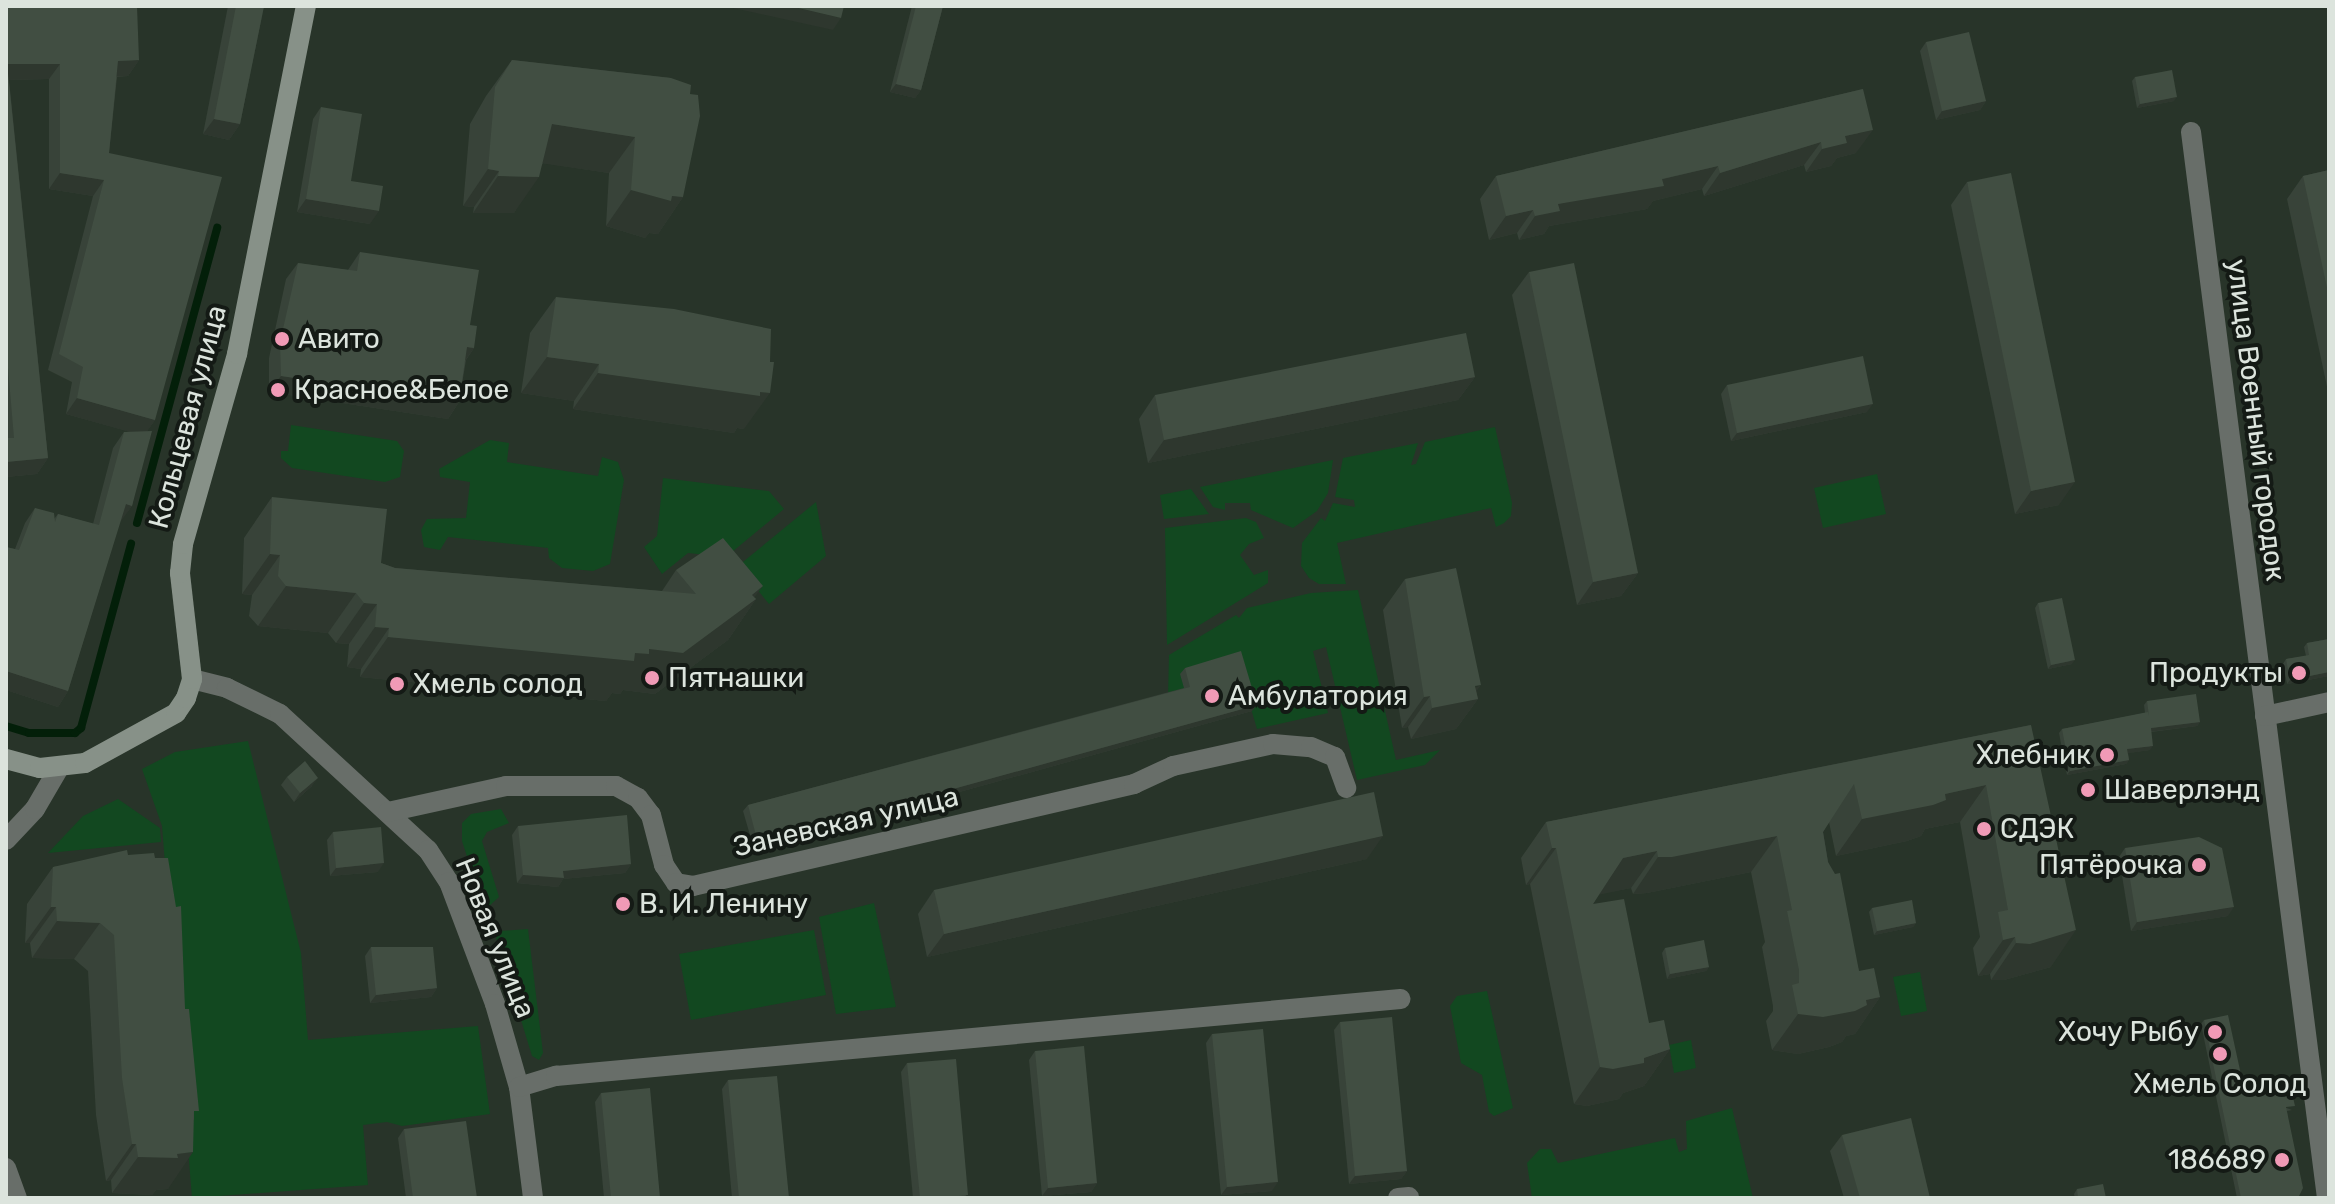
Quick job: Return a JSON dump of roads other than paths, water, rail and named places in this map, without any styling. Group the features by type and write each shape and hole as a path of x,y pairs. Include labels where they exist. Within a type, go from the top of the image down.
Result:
{"street":[{"name":"Кольцевая улица","path":"192,679 180,573 183,544 237,354 306,6"},
{"name":"улица Военный городок","path":"2191,132 2327,1198"},
{"path":"6,759 59,768 107,753 176,713 192,679"},
{"name":"Новая улица","path":"192,679 227,688 280,714 428,850 449,882 495,1004 519,1087 533,1198"},
{"path":"2265,716 2329,702"},
{"name":"Заневская улица","path":"388,812 506,786 616,786 638,798 651,815 664,865 676,883 693,886 1134,784 1173,766 1273,744 1311,747 1335,757 1346,788"},
{"path":"6,840 35,809 59,768"},
{"path":"519,1087 556,1076 1400,999"},
{"path":"6,1168 17,1198"},
{"path":"1398,1198 1409,1197"}],"waterway":[{"path":"137,523 217,228"},
{"path":"6,726 29,733 75,733 81,728 131,544"}],"place":[{"name":"Авито","path":"282,339"},
{"name":"Красное&Белое","path":"278,390"},
{"name":"Продукты","path":"2299,673"},
{"name":"Пятнашки","path":"652,678"},
{"name":"Хмель солод","path":"397,684"},
{"name":"Амбулатория","path":"1212,696"},
{"name":"Хлебник","path":"2107,755"},
{"name":"Шаверлэнд","path":"2088,790"},
{"name":"СДЭК","path":"1984,829"},
{"name":"Пятёрочка","path":"2199,865"},
{"name":"В. И. Ленину","path":"623,904"},
{"name":"Хочу Рыбу","path":"2215,1032"},
{"name":"Хмель Солод","path":"2220,1054"},
{"name":"186689","path":"2282,1160"}]}
